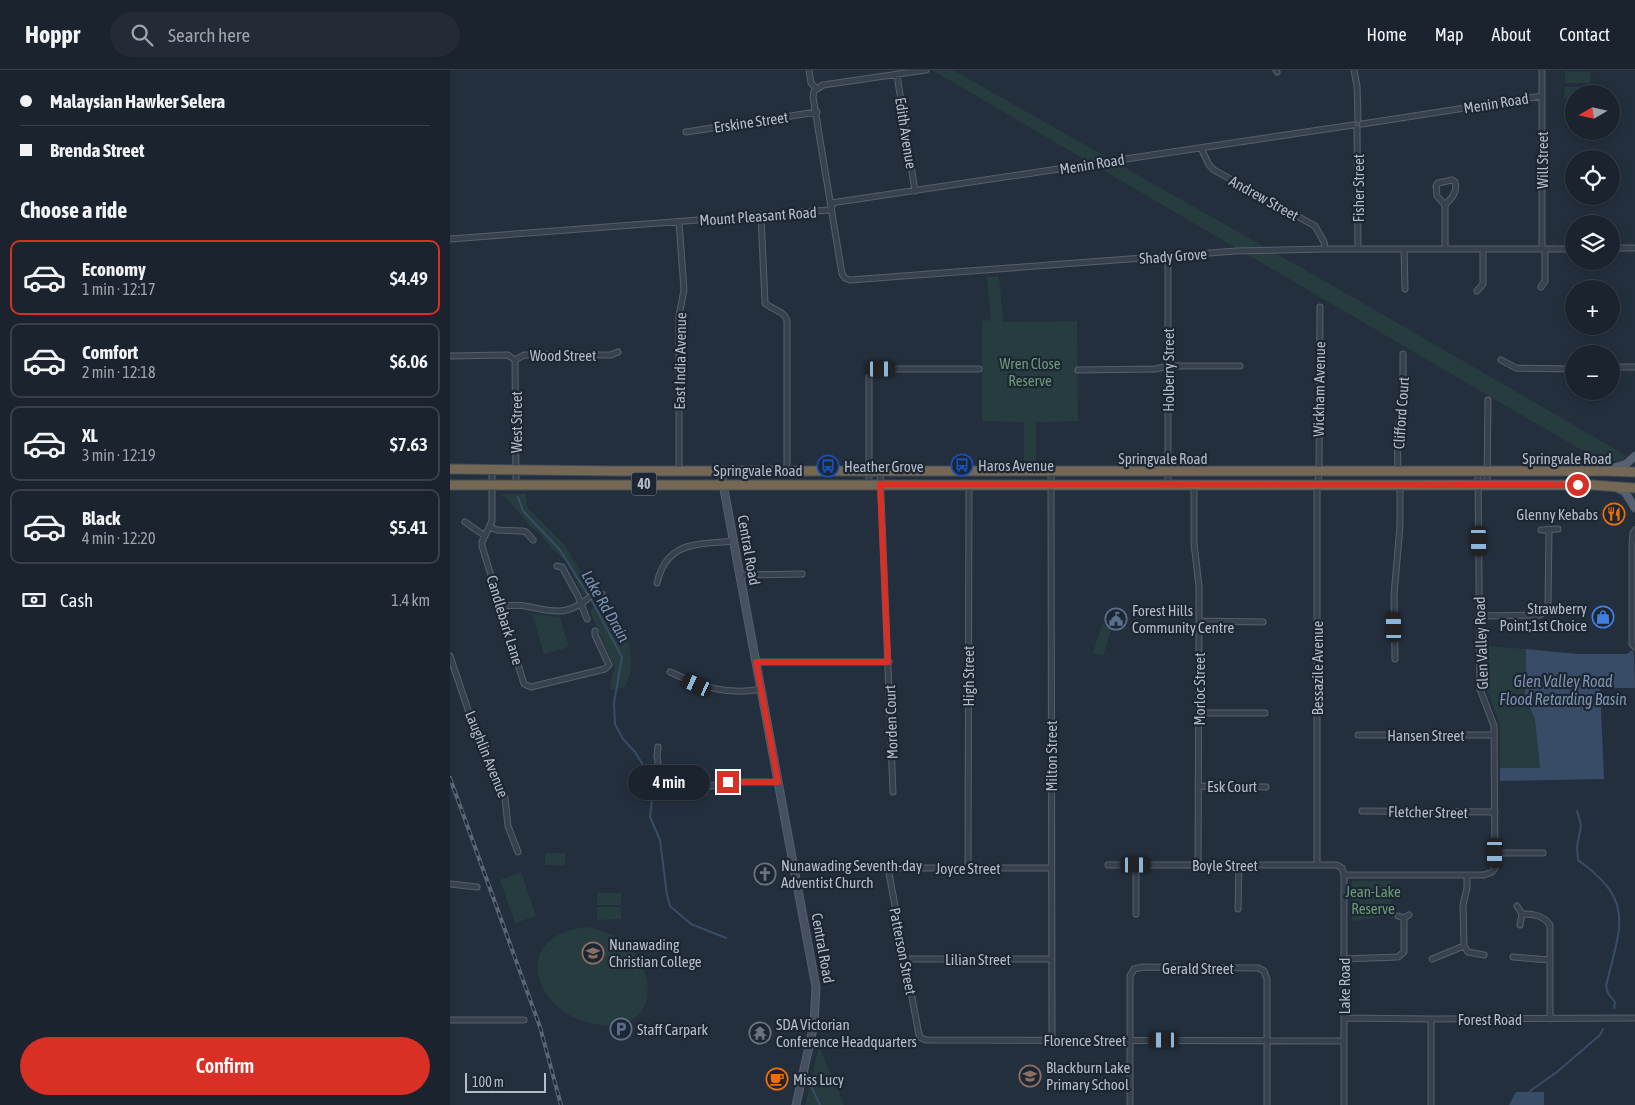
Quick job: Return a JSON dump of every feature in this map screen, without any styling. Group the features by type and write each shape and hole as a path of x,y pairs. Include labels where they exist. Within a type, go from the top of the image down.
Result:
{"highway":[{"name":"Springvale Road","path":"450,470 1635,472"},
{"name":"Springvale Road","path":"450,485 1400,484 1614,486 1635,488"}],"main road":[{"path":"1604,471 1626,464 1635,456"},
{"path":"1614,486 1625,492 1635,508"}],"street":[{"path":"809,70 811,83 816,88 897,75 908,71 926,70"},
{"name":"Fisher Street","path":"1354,70 1357,86 1358,249"},
{"name":"Will Street","path":"1541,287 1545,281 1542,70"},
{"name":"Edith Avenue","path":"897,75 916,191"},
{"name":"Mount Pleasant Road","path":"450,239 829,210 831,205 813,97 816,88"},
{"name":"Menin Road","path":"831,205 1542,96"},
{"name":"Erskine Street","path":"686,132 816,112"},
{"name":"Andrew Street","path":"1201,148 1209,165 1214,170 1315,226 1324,242 1325,249"},
{"path":"1445,205 1437,196 1436,186 1438,183 1452,180 1456,186 1453,196 1445,205 1445,250"},
{"name":"Shady Grove","path":"831,205 842,274 850,280 1236,251 1565,249"},
{"path":"761,216 765,303 783,314 787,322 787,471"},
{"name":"East India Avenue","path":"679,222 684,290 679,316 679,471"},
{"path":"1620,248 1635,248"},
{"path":"1404,249 1405,288"},
{"path":"1478,292 1483,284 1483,250"},
{"name":"Holberry Street","path":"1168,257 1168,484"},
{"name":"Wickham Avenue","path":"1318,472 1320,307"},
{"name":"Wood Street","path":"450,356 508,355 515,360 524,355 611,355 618,352"},
{"name":"Clifford Court","path":"1398,472 1397,434 1403,400 1403,354"},
{"name":"West Street","path":"515,360 516,485"},
{"path":"1501,360 1516,368 1565,369"},
{"path":"1078,370 1155,369 1168,366 1240,366"},
{"path":"1620,367 1635,367"},
{"path":"869,484 870,373 881,369 979,369"},
{"path":"1483,485 1482,472 1488,400"},
{"path":"465,522 485,536 490,527 492,521 492,470"},
{"name":"Central Road","path":"722,471 722,484 817,996 814,1024 796,1105"},
{"name":"Morden Court","path":"880,471 893,792"},
{"name":"Milton Street","path":"1051,471 1052,1040"},
{"name":"Bessazile Avenue","path":"1317,865 1318,472"},
{"name":"Glen Valley Road","path":"1467,875 1484,875 1492,872 1495,868 1494,726 1480,689 1482,472"},
{"name":"High Street","path":"968,868 969,484"},
{"name":"Morloc Street","path":"1194,484 1194,543 1199,587 1198,865"},
{"path":"1395,659 1394,595 1400,526 1400,484"},
{"path":"490,527 498,530 526,532 533,540"},
{"path":"526,532 531,527"},
{"path":"1480,616 1540,615 1546,611 1548,605 1549,529"},
{"path":"1541,530 1558,529"},
{"path":"1635,530 1632,545 1632,644 1635,648"},
{"name":"Candlebark Lane","path":"485,536 482,542 483,550 514,648 522,680 527,686 599,672 610,668 595,635 595,631"},
{"path":"657,583 660,569 666,561 679,551 700,543 733,541"},
{"path":"561,565 582,605 587,620"},
{"path":"739,575 802,574"},
{"path":"592,583 592,596"},
{"path":"500,607 511,605 559,611 582,605 592,596 602,594"},
{"path":"1199,621 1262,622"},
{"name":"Laughlin Avenue","path":"450,656 483,754 506,798 508,826 518,852"},
{"path":"756,662 888,662"},
{"path":"670,672 697,685 712,689 741,691 760,689"},
{"path":"1199,713 1265,713"},
{"name":"Hansen Street","path":"1358,735 1494,734"},
{"path":"658,747 656,756 659,771 667,782 676,786 709,786 734,782 778,782"},
{"name":"Esk Court","path":"1198,786 1266,787"},
{"name":"Fletcher Street","path":"1362,811 1494,812"},
{"path":"1495,853 1542,853"},
{"name":"Boyle Street","path":"1108,865 1337,865 1342,868"},
{"path":"1136,865 1136,914"},
{"path":"1238,865 1238,909"},
{"name":"Joyce Street","path":"794,868 1051,868"},
{"name":"Patterson Street","path":"888,868 919,1035"},
{"name":"Lake Road","path":"1342,868 1344,875 1344,1105"},
{"path":"1344,875 1467,875 1464,905 1464,946 1468,952 1484,954"},
{"path":"450,884 477,887"},
{"path":"1517,906 1522,914 1520,925"},
{"path":"1522,914 1535,914 1546,919 1550,925 1550,1018"},
{"path":"1344,959 1398,957 1404,952 1406,917 1398,916"},
{"path":"1432,959 1464,946"},
{"path":"1513,957 1550,960"},
{"name":"Lilian Street","path":"905,959 1051,959"},
{"name":"Gerald Street","path":"1130,1040 1130,976 1134,969 1143,967 1258,968 1264,971 1267,979 1267,1040"},
{"name":"Forest Road","path":"1344,1018 1635,1018"},
{"path":"1431,1019 1431,1105"},
{"path":"450,1020 524,1020"},
{"name":"Florence Street","path":"919,1035 926,1040 1344,1041"},
{"path":"1130,1040 1130,1105"},
{"path":"1267,1040 1267,1105"}],"green space":[{"path":"932,70 953,70 1356,299 1627,456 1619,461 1602,462"},
{"path":"1565,71 1590,72 1590,83 1565,83"},
{"name":"Wren Close Reserve","path":"999,276 1003,322 1077,321 1078,421 1036,422 1036,463 1024,463 1024,422 982,421 982,321 991,320 987,277"},
{"path":"526,494 527,507 565,545 590,588 584,596 565,560 530,526 505,496 500,495"},
{"path":"599,599 619,640 628,638 631,662 630,674 625,687 610,690 612,674 615,669 590,611"},
{"path":"532,614 560,617 569,647 544,654"},
{"path":"1102,624 1112,627 1103,656 1093,653"},
{"path":"1486,646 1526,649 1525,695 1535,720 1540,768 1500,768 1500,725 1486,688"},
{"path":"545,853 565,853 565,865 545,865"},
{"path":"521,872 536,916 515,923 500,880"},
{"name":"Jean-Lake Reserve","path":"1352,881 1391,881 1391,916 1352,921"},
{"path":"597,893 621,893 621,905 597,905"},
{"path":"597,907 621,907 621,919 597,920"},
{"path":"589,927 612,935 624,942 639,960 644,971 648,994 645,1005 639,1015 628,1022 602,1025 579,1020 560,1009 546,994 539,977 538,960 546,945 562,933"},
{"path":"819,1046 844,1105 805,1105"}],"water":[{"name":"Glen Valley Road Flood Retarding Basin","path":"1526,649 1578,654 1627,654 1632,650 1634,653 1635,688 1600,688 1604,779 1500,781 1500,768 1540,768 1535,720 1525,695"},
{"path":"1516,1092 1544,1092 1544,1105 1509,1105"}],"waterway":[{"name":"Lake Rd Drain","path":"518,497 523,511 560,550 593,603 622,657 614,703 615,724 623,739 635,752 643,765 652,798 650,817 660,840 670,906 691,924 726,938"},
{"path":"1577,811 1581,825 1577,847 1578,860 1609,888 1616,902 1619,915 1619,930 1606,986 1608,993 1615,1002 1614,1008"},
{"path":"1529,1095 1530,1091 1557,1072 1600,1035 1603,1029"},
{"name":"Lake Rd Drain","path":"812,1088 820,1105"}],"railway":[{"path":"450,778 540,1027 561,1105"}],"place":[{"name":"Haros Avenue","path":"962,465"},
{"name":"Heather Grove","path":"828,466"},
{"name":"Glenny Kebabs","path":"1614,514"},
{"name":"Strawberry Point;1st Choice","path":"1603,617"},
{"name":"Forest Hills Community Centre","path":"1116,619"},
{"name":"Nunawading Seventh-day Adventist Church","path":"765,874"},
{"name":"Nunawading Christian College","path":"593,953"},
{"name":"Staff Carpark","path":"621,1029"},
{"name":"SDA Victorian Conference Headquarters","path":"760,1033"},
{"name":"Blackburn Lake Primary School","path":"1030,1076"},
{"name":"Miss Lucy","path":"777,1079"}],"route":[{"path":"728,782 778,782 756,662 888,662 880,484 1578,485"}]}
